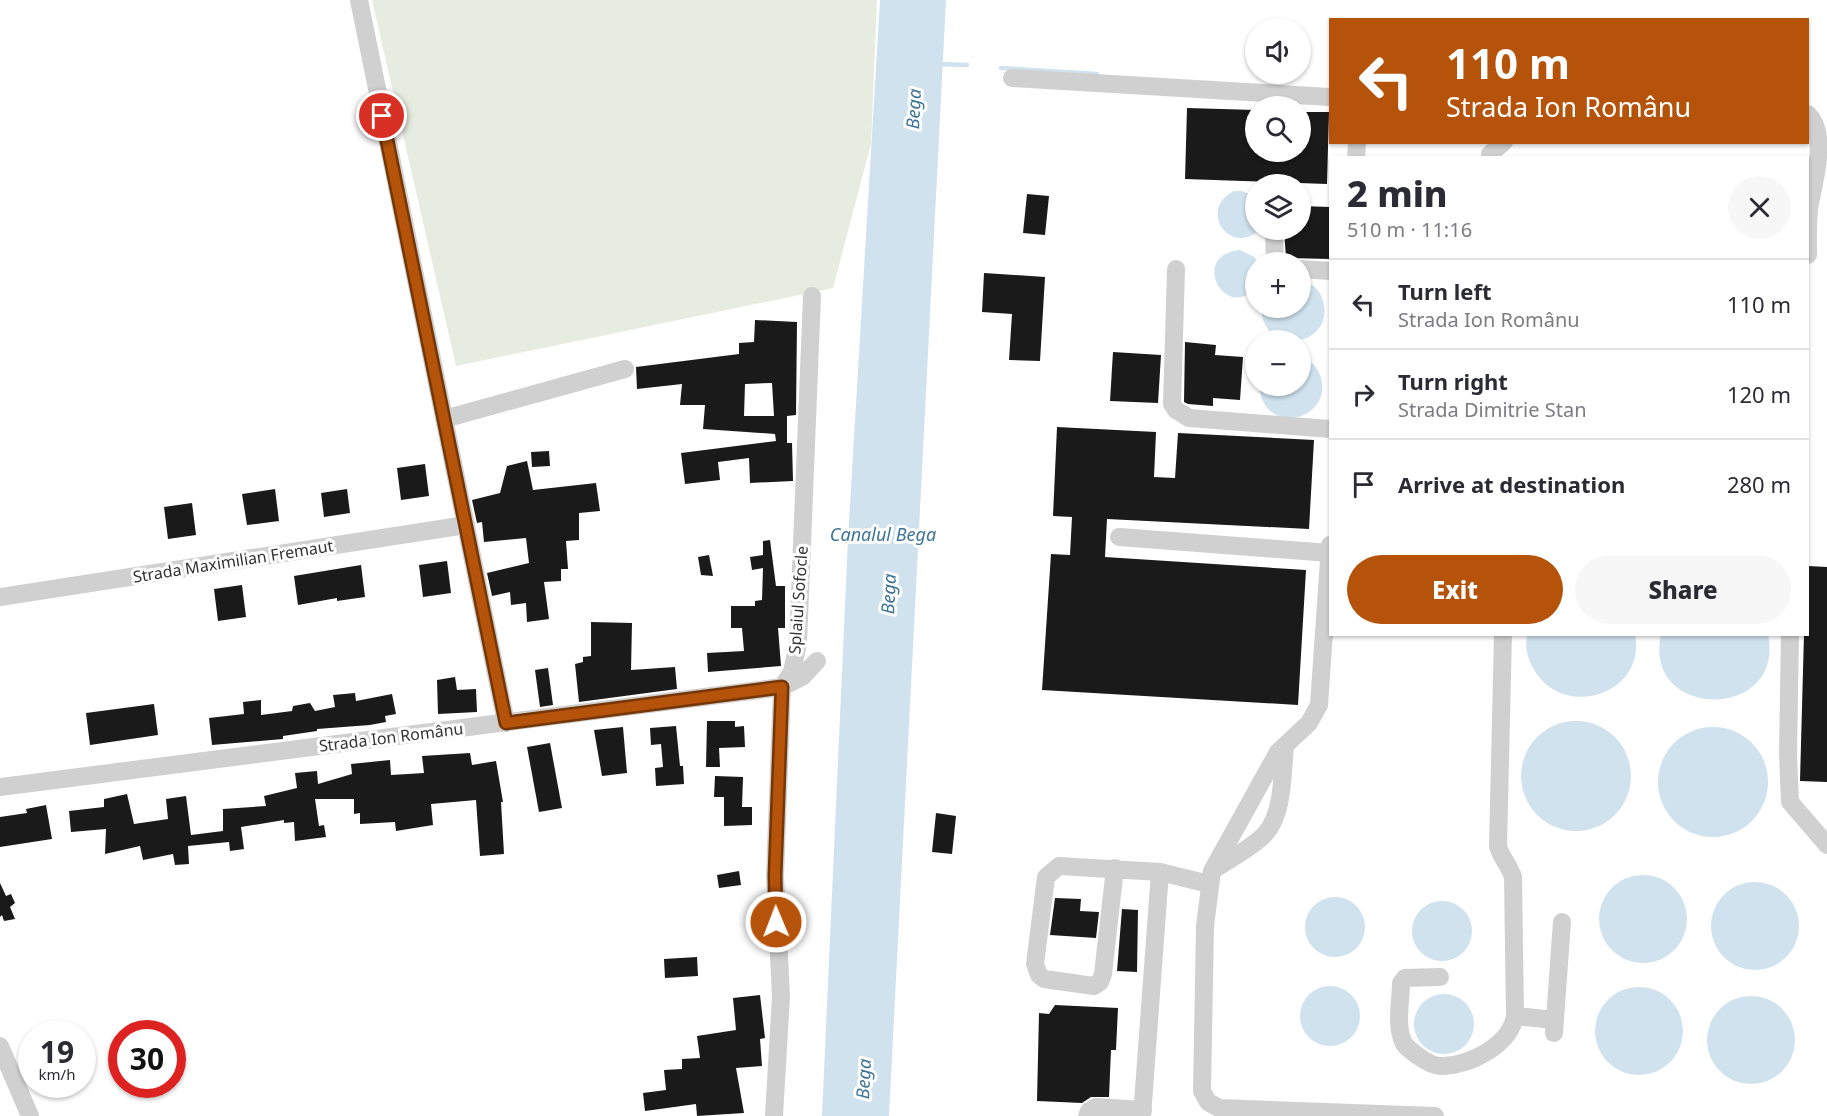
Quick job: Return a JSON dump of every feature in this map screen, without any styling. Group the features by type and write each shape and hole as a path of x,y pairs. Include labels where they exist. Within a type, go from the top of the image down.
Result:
{"street":[{"path":"359,0 506,723"},
{"path":"1012,78 1329,97"},
{"path":"1809,115 1823,128 1827,142 1822,170 1810,201 1809,228"},
{"path":"1490,156 1501,144"},
{"path":"1176,269 1172,404 1176,410 1190,418 1329,429"},
{"path":"1311,270 1329,271"},
{"name":"Splaiul Sofocle","path":"774,1116 781,996 775,876 782,687 792,672 798,643 812,296"},
{"path":"444,419 625,369"},
{"name":"Strada Maximilian Fremaut","path":"0,597 466,525"},
{"path":"1119,537 1329,553"},
{"path":"1329,567 1319,705 1309,723 1278,752 1210,877 1205,926 1202,1090 1208,1102 1219,1112 1435,1116"},
{"path":"1440,977 1405,978 1401,983 1402,1040 1408,1048 1426,1061 1441,1067 1464,1062 1493,1048 1506,1037 1515,1016 1513,877 1510,866 1500,856 1498,846 1503,636"},
{"path":"1790,636 1788,754 1790,802 1827,844"},
{"path":"782,687 802,677 817,661"},
{"name":"Strada Ion Românu","path":"0,787 782,687"},
{"path":"1115,868 1103,974 1100,982 1094,986 1044,979 1039,975 1035,963 1046,877 1059,866 1115,868 1210,877 1267,832 1278,808 1285,745"},
{"path":"1087,1116 1089,1111 1096,1107 1143,1113 1160,872"},
{"path":"1515,1016 1554,1026 1562,922"},
{"path":"0,1046 30,1116"}],"shaded area":[{"path":"372,0 877,0 871,144 833,288 456,366"}],"water":[{"name":"Canalul Bega","path":"880,0 946,0 889,1116 822,1116 848,539"},
{"path":"1234,191 1245,192 1245,237 1238,238 1229,234 1222,227 1218,218 1218,208 1223,199"},
{"path":"1239,250 1245,253 1245,295 1243,296 1233,297 1223,292 1217,283 1214,273 1216,263 1224,255"},
{"path":"1311,284 1320,293 1324,316 1319,328 1311,335 1311,330 1270,330 1264,318 1311,318"},
{"path":"1311,362 1317,369 1322,390 1318,403 1309,412 1297,417 1285,417 1273,413 1264,403 1262,396 1311,396"},
{"path":"1527,636 1635,636 1635,655 1628,673 1615,686 1598,694 1580,697 1562,693 1545,683 1532,666 1526,643"},
{"path":"1661,636 1768,636 1768,663 1756,683 1737,695 1714,699 1691,695 1672,683 1661,663"},
{"path":"1576,721 1597,725 1615,737 1627,755 1631,776 1627,797 1615,815 1597,827 1576,831 1555,827 1537,815 1525,797 1521,776 1525,755 1537,737 1555,725"},
{"path":"1713,727 1734,731 1752,743 1764,761 1768,782 1764,803 1752,821 1734,833 1713,837 1692,833 1674,821 1662,803 1658,782 1662,761 1674,743 1692,731"},
{"path":"1643,875 1660,879 1674,888 1683,902 1687,919 1683,936 1674,950 1660,959 1643,963 1626,959 1612,950 1603,936 1599,919 1603,902 1612,888 1626,879"},
{"path":"1755,882 1772,886 1786,895 1795,909 1799,926 1795,943 1786,957 1772,966 1755,970 1738,966 1724,957 1715,943 1711,926 1715,909 1724,895 1738,886"},
{"path":"1335,897 1356,906 1365,927 1356,948 1335,957 1314,948 1305,927 1314,906"},
{"path":"1442,901 1463,910 1472,931 1463,952 1442,961 1421,952 1412,931 1421,910"},
{"path":"1330,986 1351,995 1360,1016 1351,1037 1330,1046 1309,1037 1300,1016 1309,995"},
{"path":"1639,987 1656,991 1670,1000 1679,1014 1683,1031 1679,1048 1670,1062 1656,1071 1639,1075 1622,1071 1608,1062 1599,1048 1595,1031 1599,1014 1608,1000 1622,991"},
{"path":"1444,994 1465,1003 1474,1024 1465,1045 1444,1054 1423,1045 1414,1024 1423,1003"},
{"path":"1751,996 1768,1000 1782,1009 1791,1023 1795,1040 1791,1057 1782,1071 1768,1080 1751,1084 1734,1080 1720,1071 1711,1057 1707,1040 1711,1023 1720,1009 1734,1000"}],"building":[{"path":"1187,108 1245,110 1245,162 1311,162 1311,112 1329,112 1327,184 1311,183 1311,174 1245,174 1245,181 1185,179"},
{"path":"1027,194 1049,196 1045,235 1023,233"},
{"path":"1311,206 1329,207 1329,259 1311,259 1311,252 1286,252 1285,240 1311,240"},
{"path":"984,273 1045,277 1040,361 1009,360 1012,314 982,312"},
{"path":"755,320 797,322 796,415 787,416 787,443 792,443 793,481 750,483 749,458 718,462 720,480 685,484 681,453 776,441 775,434 703,429 705,405 680,405 682,384 637,389 636,367 739,354 739,343 754,342","holes":["772,383 774,416 744,416 745,384"]},
{"path":"1185,342 1216,345 1215,355 1243,357 1240,400 1213,398 1213,406 1184,402"},
{"path":"1113,352 1161,355 1158,403 1110,401"},
{"path":"1057,427 1156,432 1154,477 1175,478 1178,433 1314,440 1309,529 1107,519 1105,557 1306,570 1298,705 1042,690 1051,554 1070,555 1072,517 1053,516"},
{"path":"549,451 550,466 532,467 531,452"},
{"path":"527,461 533,490 596,483 600,511 579,513 579,540 566,541 568,569 561,569 561,581 544,582 549,619 527,622 526,603 511,605 510,592 492,596 487,573 529,563 526,538 484,542 482,522 477,523 472,500 500,493 507,466"},
{"path":"425,464 429,496 401,500 397,468"},
{"path":"275,489 279,521 247,525 242,494"},
{"path":"347,489 350,513 324,517 321,493"},
{"path":"192,503 196,535 168,539 164,507"},
{"path":"770,540 776,586 785,586 785,628 778,628 781,666 708,672 707,653 744,651 742,628 731,628 731,606 755,606 755,601 762,600 763,568 752,570 750,557 763,555 763,541"},
{"path":"709,555 713,576 701,575 698,557"},
{"path":"447,561 451,593 423,597 419,565"},
{"path":"361,565 365,597 337,601 337,598 298,605 294,576"},
{"path":"1809,566 1827,567 1827,782 1800,781 1804,636 1809,636"},
{"path":"242,585 246,617 218,621 214,589"},
{"path":"591,622 632,623 631,670 675,667 677,689 579,702 575,664 583,662 583,657 591,656"},
{"path":"548,668 553,705 540,707 535,670"},
{"path":"455,677 457,690 476,689 477,712 438,714 437,680"},
{"path":"355,693 356,701 392,694 396,714 385,716 386,722 370,725 317,729 317,731 283,736 283,739 212,745 209,718 244,714 243,702 261,700 261,715 292,711 293,706 310,703 315,711 335,707 333,695"},
{"path":"154,704 158,735 90,745 86,713"},
{"path":"707,721 735,721 735,727 744,726 745,747 719,748 720,767 706,767"},
{"path":"676,726 684,784 656,786 655,768 663,767 661,744 651,745 650,728"},
{"path":"623,727 627,773 602,776 594,730"},
{"path":"550,743 562,808 539,812 527,747"},
{"path":"470,753 472,765 496,761 503,802 501,802 504,854 480,856 476,800 431,804 433,825 396,831 395,822 360,824 360,813 354,814 354,799 315,799 319,826 324,825 326,837 295,841 294,822 284,823 284,820 241,827 244,849 230,851 229,842 188,846 189,864 175,865 173,854 143,860 140,846 105,854 106,829 71,832 69,811 104,807 104,799 127,794 134,824 168,819 166,799 186,796 191,835 223,831 223,809 266,806 264,796 297,788 295,773 317,771 318,784 352,774 351,764 390,760 391,775 424,773 422,756"},
{"path":"715,776 743,777 742,807 752,807 752,825 724,826 724,797 714,797"},
{"path":"46,805 52,839 0,847 0,817 27,813 26,809"},
{"path":"936,813 956,816 952,854 932,852"},
{"path":"739,871 741,885 719,888 717,875"},
{"path":"0,883 6,896 11,894 15,903 10,907 15,919 4,921 2,915 0,917"},
{"path":"1055,898 1081,899 1080,911 1099,912 1096,938 1050,935"},
{"path":"1122,909 1138,910 1137,972 1117,971"},
{"path":"697,957 698,976 665,978 664,959"},
{"path":"760,995 765,1038 760,1039 762,1066 736,1068 744,1113 697,1116 696,1104 645,1111 643,1093 666,1090 664,1070 682,1069 682,1059 700,1058 697,1036 736,1030 733,998"},
{"path":"1055,1005 1118,1008 1116,1050 1111,1050 1109,1097 1091,1097 1082,1103 1037,1101 1039,1013 1049,1014"}],"waterway":[{"path":"937,64 967,65"},
{"path":"1001,68 1097,74"}],"route":[{"path":"382,116 506,723 782,687 775,876 776,922"}],"water label":[{"name":"Bega","path":"914,109"},
{"name":"Bega","path":"889,594"},
{"name":"Bega","path":"864,1079"}]}
